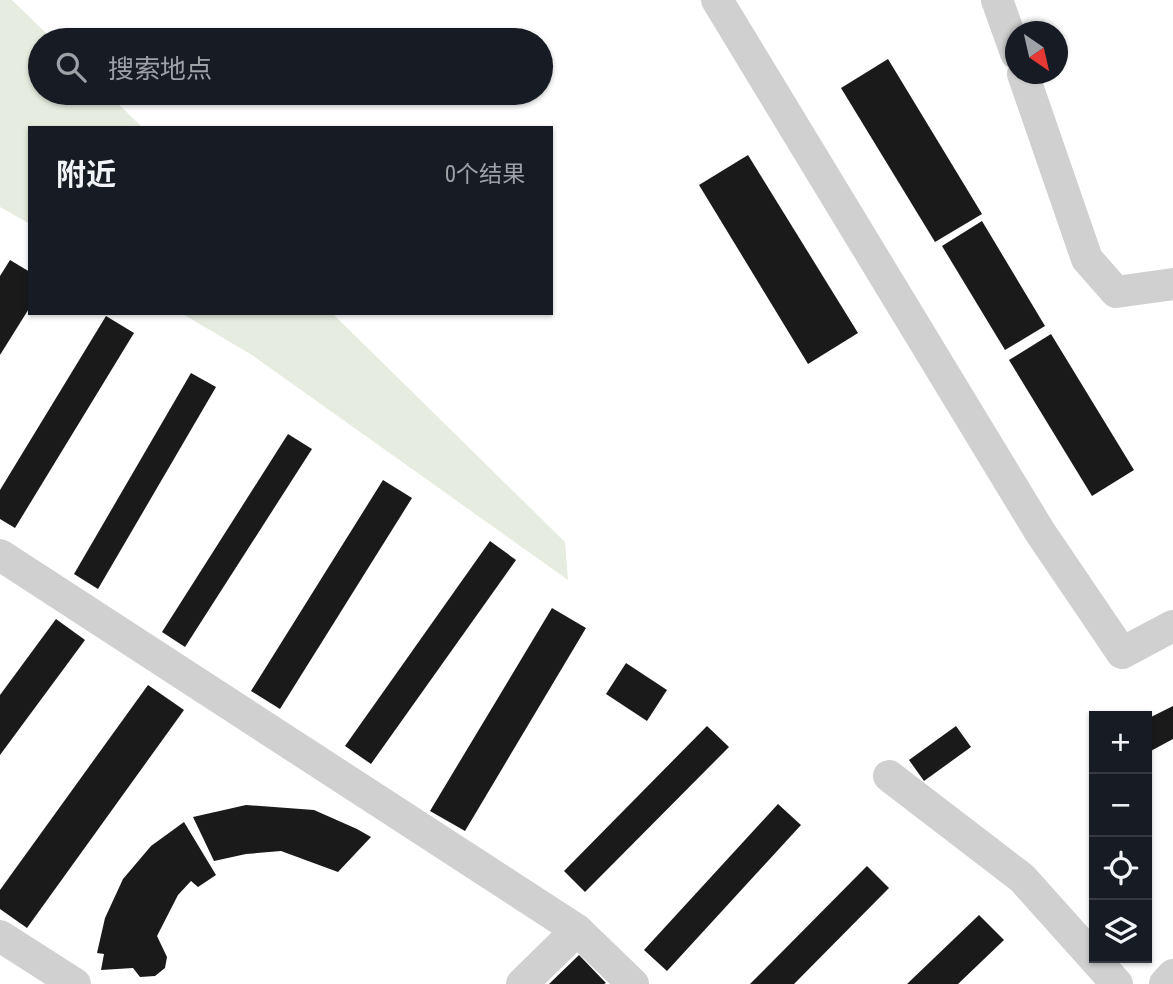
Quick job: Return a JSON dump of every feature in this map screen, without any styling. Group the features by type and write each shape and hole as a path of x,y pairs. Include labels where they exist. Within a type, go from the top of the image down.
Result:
{"street":[{"path":"717,0 1040,532 1122,653 1173,626"},
{"path":"997,0 1005,22"},
{"path":"1026,84 1087,259 1116,292 1173,284"},
{"path":"0,555 577,930 633,984"},
{"path":"889,776 1022,878 1117,984"},
{"path":"522,984 577,930"},
{"path":"0,936 75,984"},
{"path":"1164,984 1173,975"}],"shaded area":[{"path":"0,0 12,0 41,28 28,28 28,105 119,105 141,126 28,126 28,223 0,207"},
{"path":"184,315 334,315 565,542 568,580 252,355"}],"building":[{"path":"888,59 982,214 935,242 841,88"},
{"path":"748,155 858,333 808,364 699,185"},
{"path":"982,221 1045,326 1005,350 942,246"},
{"path":"10,260 28,271 28,310 0,355 0,276"},
{"path":"106,316 134,333 15,528 0,519 0,490"},
{"path":"1051,334 1134,470 1092,496 1009,360"},
{"path":"191,373 216,387 98,589 74,574"},
{"path":"288,434 312,449 185,647 162,632"},
{"path":"383,480 412,498 280,709 251,691"},
{"path":"490,541 516,560 371,764 345,746"},
{"path":"552,608 586,628 465,831 430,811"},
{"path":"56,619 85,640 0,755 0,695"},
{"path":"626,663 667,690 647,721 606,694"},
{"path":"148,685 184,710 27,928 0,909 0,890"},
{"path":"1173,706 1173,739 1152,750 1152,716"},
{"path":"707,726 729,747 585,892 564,871"},
{"path":"956,726 971,747 924,781 909,760"},
{"path":"778,804 801,825 667,971 644,950"},
{"path":"246,805 314,810 371,837 338,872 281,851 246,854 214,861 193,817"},
{"path":"184,822 216,875 198,887 191,881 178,895 157,936 167,957 165,968 155,976 140,977 133,968 101,970 104,954 97,953 105,918 123,879 151,846"},
{"path":"867,866 889,888 794,984 750,984"},
{"path":"979,915 1004,940 958,984 907,984"},
{"path":"579,955 606,983 549,984"}]}
